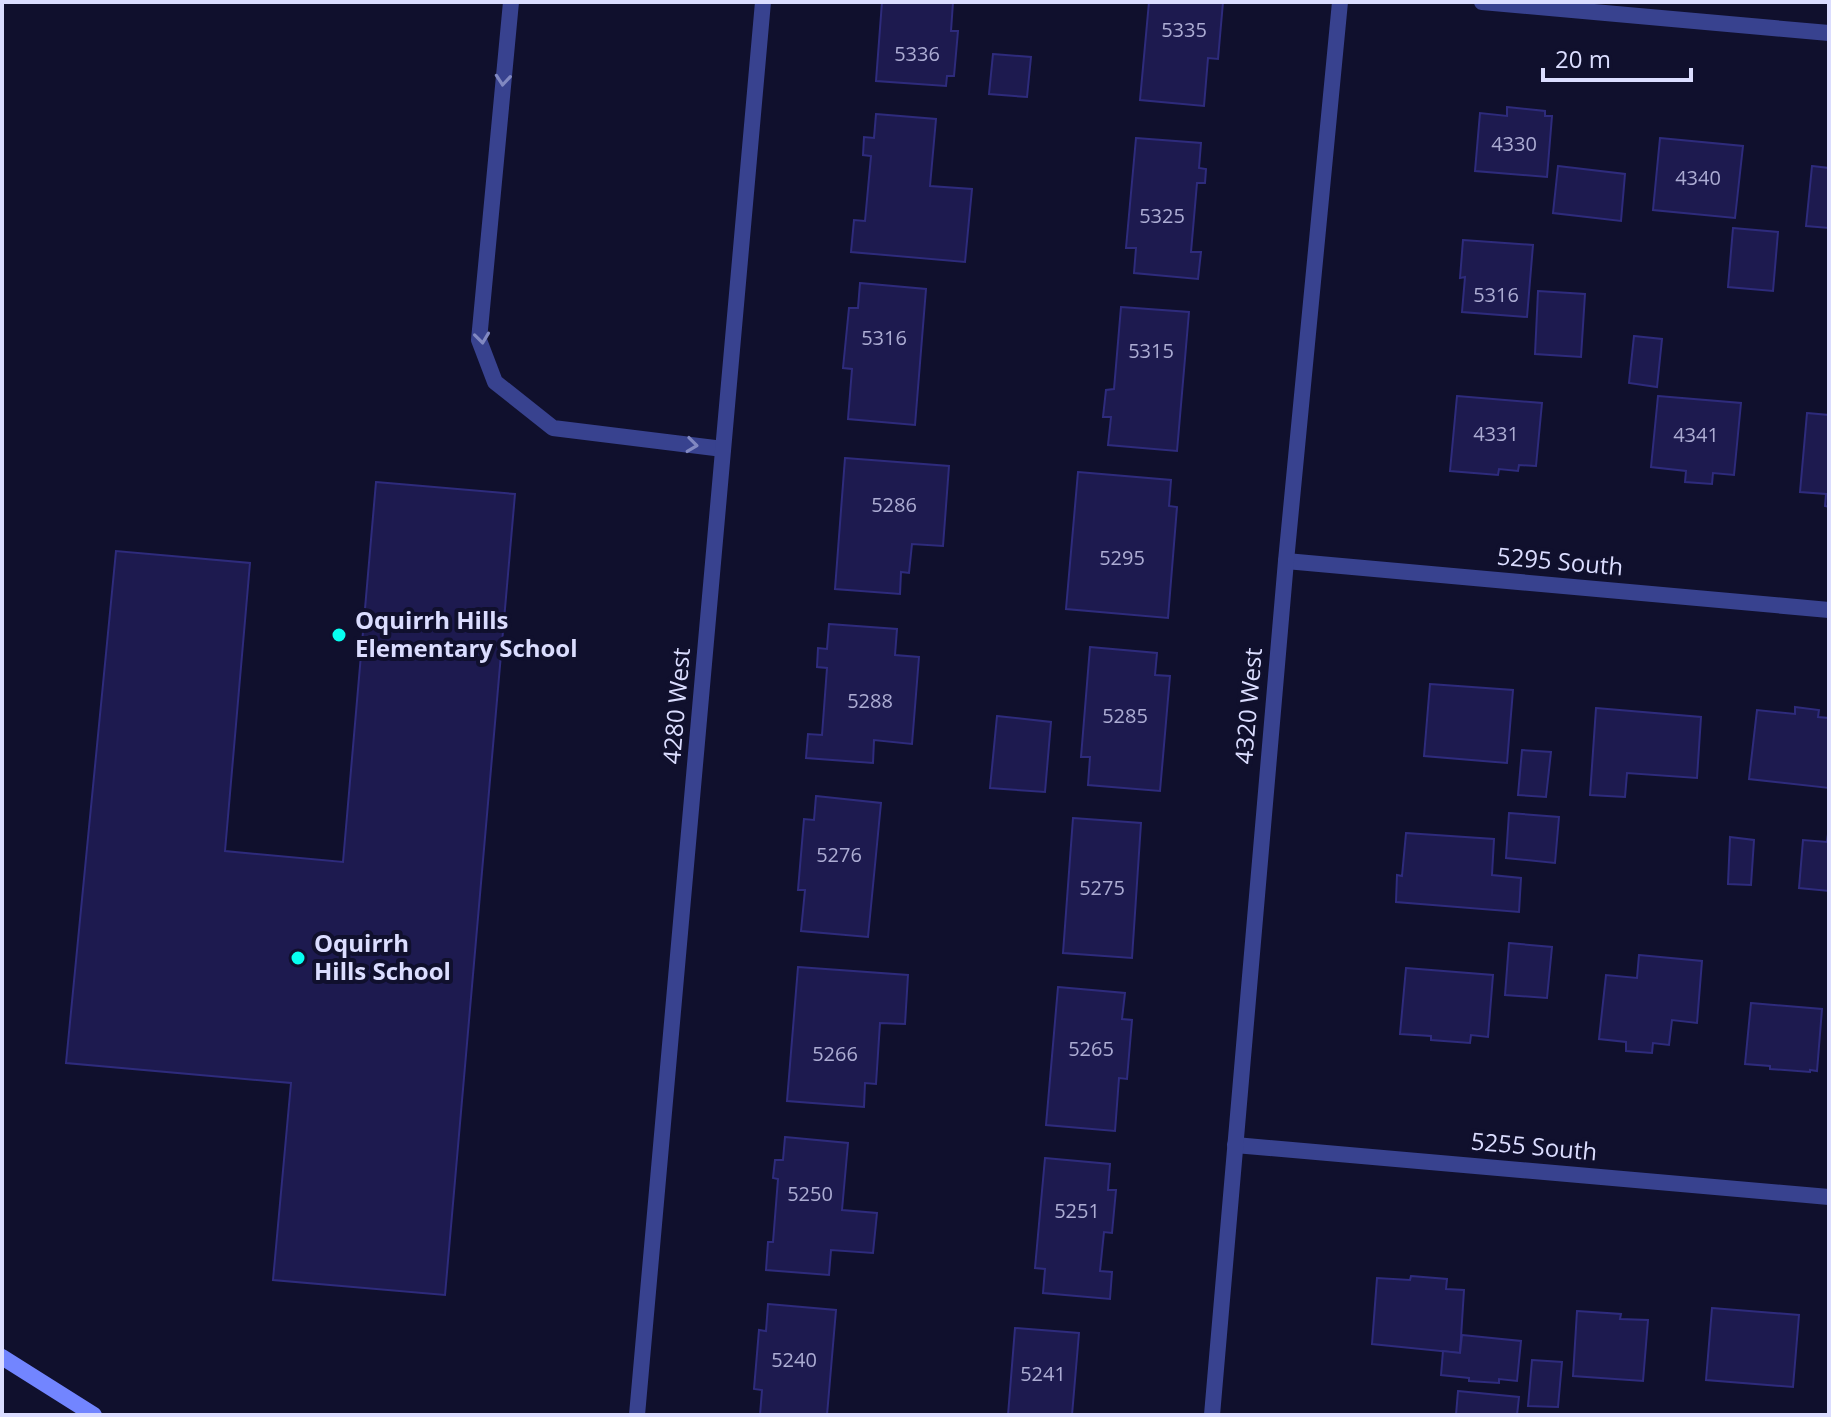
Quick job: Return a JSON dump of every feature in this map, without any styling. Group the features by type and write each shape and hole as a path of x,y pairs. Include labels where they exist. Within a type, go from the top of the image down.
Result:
{"street":[{"path":"511,2 479,340 495,382 553,428 723,449"},
{"name":"4280 West","path":"637,1415 763,2"},
{"name":"4320 West","path":"1212,1415 1286,561 1340,2"},
{"path":"1482,2 1829,33"},
{"name":"5295 South","path":"1286,561 1829,610"},
{"name":"5255 South","path":"1235,1145 1829,1197"},
{"path":"2,1357 94,1415"}],"building":[{"path":"882,2 953,2 951,31 958,31 954,76 947,76 946,86 876,81"},
{"path":"1149,2 1223,2 1218,59 1208,58 1204,106 1140,100"},
{"path":"993,54 1031,57 1027,97 989,94"},
{"path":"1507,107 1545,111 1545,116 1552,116 1547,177 1475,171 1480,113 1507,116"},
{"path":"876,114 936,119 930,186 972,189 965,262 851,252 854,220 865,221 871,156 863,155 864,137 874,138"},
{"path":"1136,138 1201,143 1199,168 1206,169 1205,183 1197,183 1191,252 1201,252 1198,279 1134,273 1136,248 1126,248"},
{"path":"1660,138 1743,146 1735,218 1653,210"},
{"path":"1558,166 1625,174 1621,221 1553,213"},
{"path":"1812,166 1829,168 1829,228 1806,226"},
{"path":"1733,228 1778,232 1773,291 1728,287"},
{"path":"1463,240 1533,245 1527,317 1462,312 1465,277 1460,278"},
{"path":"860,283 926,289 915,425 848,419 852,369 843,368 849,308 858,308"},
{"path":"1538,291 1585,294 1581,357 1535,354"},
{"path":"1121,307 1189,312 1177,451 1108,445 1111,417 1103,417 1106,390 1114,389"},
{"path":"1634,336 1662,339 1657,387 1629,383"},
{"path":"1457,396 1542,403 1536,466 1519,465 1518,471 1499,469 1498,475 1450,471"},
{"path":"1658,396 1741,403 1734,475 1713,473 1712,484 1685,482 1686,471 1651,467"},
{"path":"1807,413 1829,415 1829,507 1825,506 1826,494 1800,492"},
{"path":"845,458 949,466 943,546 912,544 909,573 901,572 900,594 835,589"},
{"path":"1078,472 1171,480 1169,506 1177,507 1168,618 1066,609"},
{"path":"376,482 515,494 445,1295 273,1280 291,1083 66,1063 116,551 250,563 225,851 343,862"},
{"path":"829,624 897,629 895,655 919,657 912,744 874,740 873,763 806,758 808,734 822,735 827,668 817,667 818,648 827,649"},
{"path":"1090,647 1157,653 1155,675 1170,676 1160,791 1088,785 1090,757 1081,757"},
{"path":"1430,684 1513,690 1507,763 1424,756"},
{"path":"1795,707 1819,710 1818,717 1829,718 1829,788 1749,779 1757,710 1795,714"},
{"path":"1596,708 1701,717 1697,778 1627,773 1625,797 1590,795"},
{"path":"997,716 1051,722 1045,792 990,788"},
{"path":"1522,750 1551,752 1546,797 1518,795"},
{"path":"816,796 881,803 868,937 801,931 805,890 798,890 804,819 814,820"},
{"path":"1509,813 1559,817 1555,863 1506,858"},
{"path":"1073,818 1141,823 1132,958 1063,953"},
{"path":"1406,833 1494,839 1492,875 1521,878 1519,912 1396,902 1397,875 1402,876"},
{"path":"1828,834 1829,891 1799,888 1803,840 1827,842"},
{"path":"1730,837 1754,840 1751,885 1728,884"},
{"path":"1509,943 1552,947 1547,998 1505,995"},
{"path":"1639,955 1702,961 1697,1023 1672,1020 1669,1045 1653,1043 1652,1053 1626,1051 1626,1042 1599,1039 1606,975 1637,978"},
{"path":"798,967 908,975 905,1024 880,1023 876,1084 865,1083 864,1107 787,1101"},
{"path":"1406,968 1493,975 1488,1037 1471,1035 1470,1043 1400,1034"},
{"path":"1058,987 1125,993 1122,1019 1132,1020 1127,1079 1119,1078 1115,1131 1046,1125"},
{"path":"1751,1003 1822,1009 1817,1071 1770,1069 1770,1066 1745,1064"},
{"path":"785,1137 848,1143 842,1210 877,1213 873,1253 831,1250 829,1275 766,1270 768,1242 773,1242 778,1179 773,1178 775,1160 783,1160"},
{"path":"1045,1158 1110,1164 1108,1190 1116,1190 1112,1233 1104,1232 1100,1271 1112,1272 1110,1299 1043,1293 1045,1269 1035,1268"},
{"path":"1411,1276 1447,1279 1446,1289 1464,1290 1460,1353 1372,1344 1377,1278 1410,1280"},
{"path":"768,1304 836,1310 827,1415 760,1415 762,1390 754,1389 759,1330 766,1331"},
{"path":"1712,1308 1799,1315 1793,1387 1706,1380"},
{"path":"1577,1311 1621,1314 1620,1319 1648,1320 1643,1381 1573,1376"},
{"path":"1015,1328 1079,1333 1072,1415 1008,1415"},
{"path":"1462,1335 1521,1341 1517,1381 1469,1381 1469,1378 1441,1375 1443,1351 1460,1353"},
{"path":"1532,1360 1562,1362 1558,1407 1528,1406"},
{"path":"1458,1391 1519,1397 1517,1415 1456,1415"}],"place":[{"name":"Oquirrh Hills Elementary School","path":"339,635"},
{"name":"Oquirrh Hills School","path":"298,958"}]}
